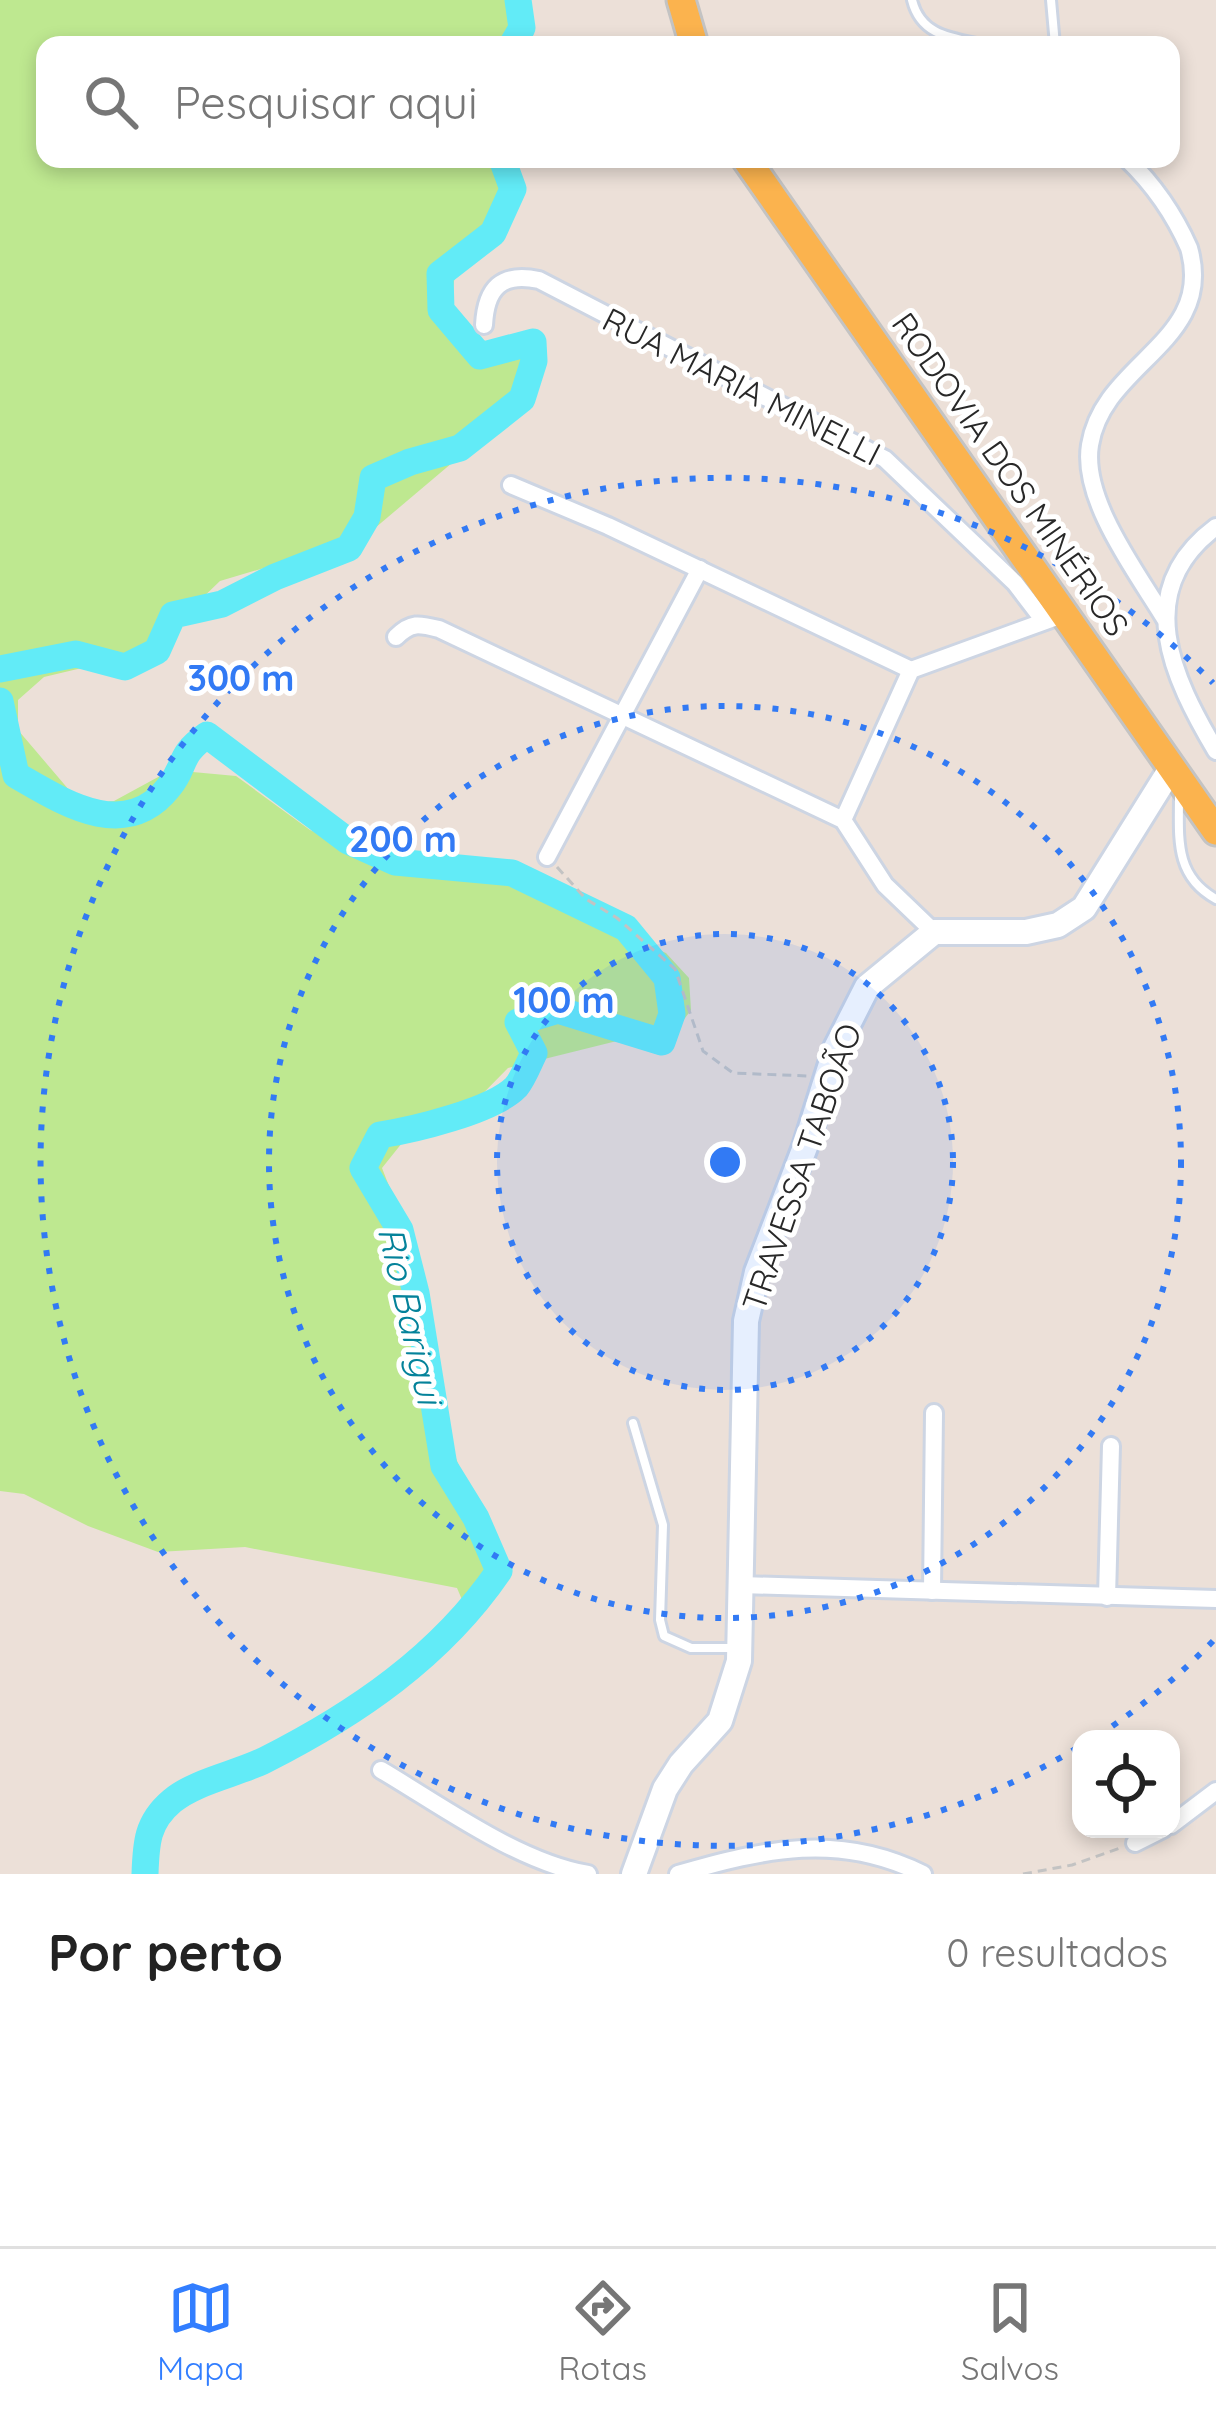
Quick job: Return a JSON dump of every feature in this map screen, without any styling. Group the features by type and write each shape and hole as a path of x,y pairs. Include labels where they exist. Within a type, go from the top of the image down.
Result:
{"main road":[{"path":"681,0 691,36"},
{"name":"RODOVIA DOS MINÉRIOS","path":"752,168 1055,617 1216,831"}],"street":[{"path":"1134,168 1169,209 1192,254 1201,286 1190,317 1122,386 1106,407 1089,446 1093,485 1101,507 1165,619"},
{"name":"RUA MARIA MINELLI","path":"484,325 484,307 503,281 518,276 538,280 903,472 1055,617"},
{"path":"511,485 911,670"},
{"path":"1216,527 1185,562 1165,619 1169,658 1177,680 1216,751"},
{"path":"548,857 700,569"},
{"path":"842,820 911,670 1055,617"},
{"path":"396,637 407,626 439,629 842,820 885,886 934,932 1026,932 1058,925 1084,908 1176,772"},
{"name":"TRAVESSA TABOÃO","path":"634,1874 665,1789 680,1764 720,1721 739,1648 746,1321 757,1272 805,1147 836,1048 867,987 934,932"},
{"path":"932,1591 934,1413"},
{"path":"1107,1597 1111,1446"},
{"path":"741,1586 1216,1599"},
{"path":"381,1770 502,1840 588,1874"},
{"path":"1180,1818 1216,1792"},
{"path":"1135,1843 1145,1838"},
{"path":"678,1874 744,1855 812,1847 885,1855 923,1874"}],"lane":[{"path":"912,0 916,18 926,28 954,36"},
{"path":"1051,0 1054,36"},
{"path":"1176,772 1181,863 1192,882 1216,898"},
{"path":"633,1423 663,1525 660,1620 664,1636 691,1648 739,1648"}],"path":[{"path":"548,857 586,898 617,918 675,969 703,1051 733,1073 826,1077"},
{"path":"1024,1874 1135,1843"}],"green space":[{"path":"0,0 524,0 513,36 36,36 36,168 506,168 511,186 509,222 456,262 451,311 462,338 509,344 524,351 519,383 504,419 362,539 220,581 145,653 44,677 18,700 18,730 81,804 114,801 171,770 236,776 310,830 404,868 561,891 616,931 666,953 689,978 691,1010 671,1037 625,1039 508,1068 449,1128 402,1143 382,1168 424,1276 450,1443 494,1555 487,1605 472,1623 457,1588 245,1547 158,1552 88,1526 24,1494 0,1491"}],"waterway":[{"name":"Rio Barigui","path":"517,36 522,28 518,0"},
{"name":"Rio Barigui","path":"0,669 76,654 125,667 157,651 173,615 222,604 349,548 367,517 373,478 460,448 522,399 534,361 533,342 480,356 441,310 440,274 493,233 513,189 505,168"},
{"name":"Rio Barigui","path":"0,701 16,775 73,805 114,815 152,804 175,779 191,749 207,735 348,841 395,862 512,873 626,928 667,978 672,1014 662,1042 558,1010 518,1022 534,1053 516,1087 471,1111 380,1135 363,1168 400,1230 416,1293 444,1466 476,1518 499,1571 451,1630 364,1702 265,1760 172,1801 157,1817 150,1834 145,1874"}]}
